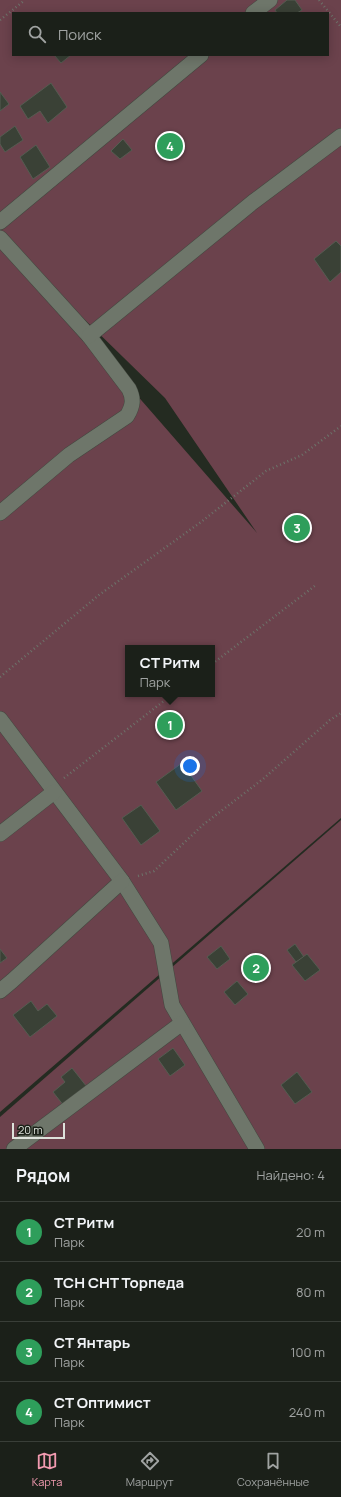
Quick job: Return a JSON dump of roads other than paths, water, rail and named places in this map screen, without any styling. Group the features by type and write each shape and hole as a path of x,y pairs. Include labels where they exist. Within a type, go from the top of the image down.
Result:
{"street":[{"path":"254,12 270,0"},
{"path":"0,222 200,56"},
{"path":"89,336 253,202 341,136"},
{"path":"0,238 89,336 129,389 133,403 127,416 69,455 0,513"},
{"path":"0,719 122,881 162,943 172,1006 257,1149"},
{"path":"0,834 53,790"},
{"path":"0,991 122,881"},
{"path":"14,1149 182,1023"}],"place":[{"name":"СТ Оптимист","path":"170,146"},
{"name":"СТ Янтарь","path":"297,528"},
{"name":"СТ Ритм","path":"170,725"},
{"name":"ТСН СНТ Торпеда","path":"256,968"}]}
